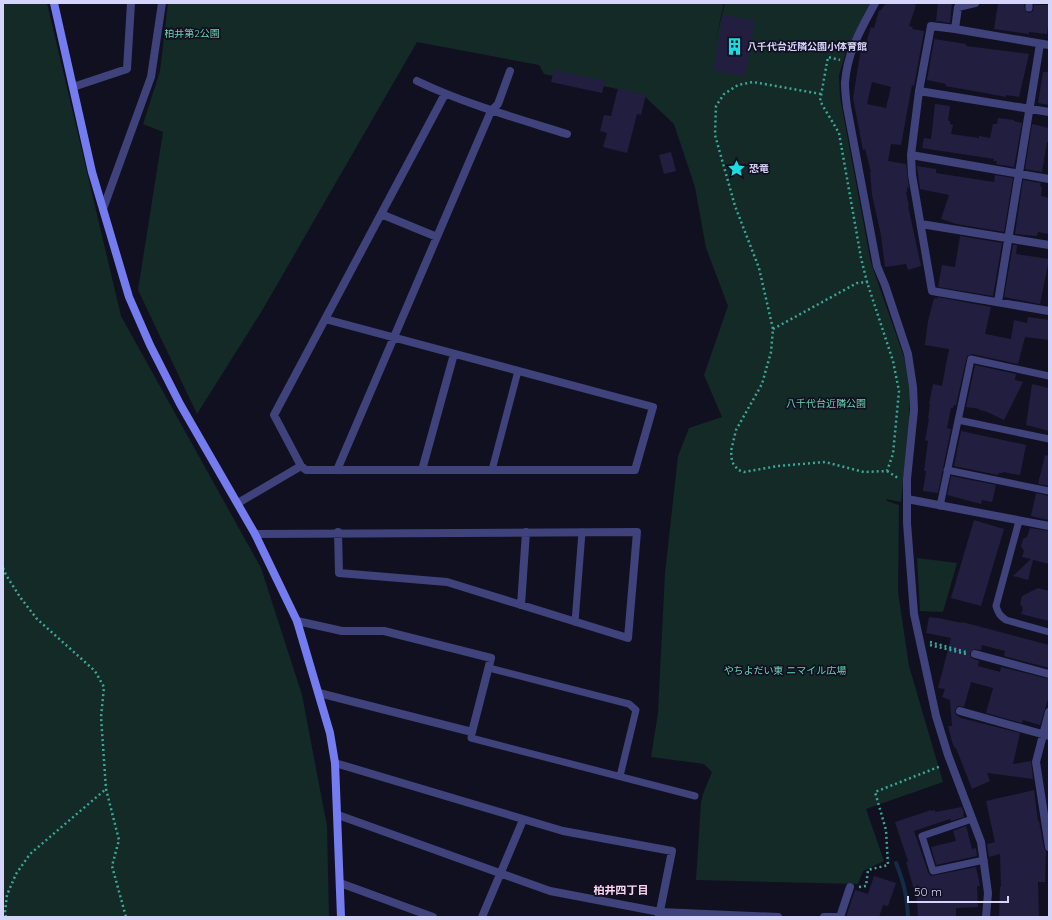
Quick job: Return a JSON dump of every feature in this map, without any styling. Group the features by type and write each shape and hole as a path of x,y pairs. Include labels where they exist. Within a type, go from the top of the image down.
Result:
{"street":[{"path":"54,3 92,172 129,297 150,345 180,404 255,534 297,621 330,733 335,762 341,917"},
{"path":"73,87 127,69 131,3"},
{"path":"103,209 151,77 162,3"},
{"path":"875,3 859,29 852,46 842,82 877,266 885,285 908,354 913,387 914,410 907,479 907,523 914,614 936,716 951,762 981,842 988,893 986,917"},
{"path":"955,29 958,7 975,3"},
{"path":"1049,45 931,26 919,91 910,155 912,175 932,291 1049,311"},
{"path":"998,302 1040,44"},
{"path":"337,470 491,111 498,104 510,71"},
{"path":"417,81 445,94 491,111 567,134"},
{"path":"919,91 1049,112"},
{"path":"325,319 653,407 635,470 306,470 301,466 274,415 325,319 445,94"},
{"path":"910,155 1049,179"},
{"path":"381,214 437,237"},
{"path":"921,224 1049,245"},
{"path":"422,470 454,354"},
{"path":"238,503 301,466"},
{"path":"907,499 1049,526"},
{"path":"255,534 338,532 637,532 628,638 447,582 339,573 338,532"},
{"path":"521,605 526,532"},
{"path":"297,621 342,631 384,631 491,658 472,732 319,693"},
{"path":"971,654 1049,674"},
{"path":"960,711 1046,735"},
{"path":"1049,712 1046,735 1036,762 1049,847"},
{"path":"335,762 563,831 672,851 660,915"},
{"path":"338,815 550,891 660,915 778,917"},
{"path":"482,917 523,820"},
{"path":"340,883 433,917"},
{"path":"824,917 840,917 850,887"}],"lane":[{"path":"940,506 971,359 1049,376"},
{"path":"492,470 518,371"},
{"path":"958,420 1049,439"},
{"path":"947,470 1049,491"},
{"path":"1019,521 996,606 997,611 1006,620 1049,632"},
{"path":"575,622 582,532"},
{"path":"489,668 629,704 636,710 620,776"},
{"path":"472,732 471,738 696,796"},
{"path":"972,819 922,836 933,871 984,860"}],"path":[{"path":"828,57 820,101 839,133 861,258 893,361 899,391 893,454 887,471"},
{"path":"821,94 753,82 738,85 733,88 724,94 716,106 715,135 735,206 759,268 773,330 771,352 762,384 736,430 731,451 732,462 738,470 744,472 778,466 825,462 864,472 887,471 896,478"},
{"path":"773,330 857,284 869,282"},
{"path":"3,568 6,575 37,619 95,671 104,687 102,717 106,790 118,840 112,866 126,917"},
{"path":"930,642 971,654 930,644 930,642"},
{"path":"850,887 866,886 868,870 888,865 886,830 874,792 951,762"},
{"path":"6,917 5,912 7,895 16,874 30,854 106,790"}],"green space":[{"path":"3,3 47,3 121,316 261,568 302,695 327,826 329,917 3,917"},
{"path":"168,3 724,3 715,43 725,3 870,3 847,49 839,75 840,97 871,263 904,357 909,386 909,422 901,502 886,499 887,501 899,505 898,592 909,666 943,782 866,809 884,861 863,871 858,884 696,880 701,802 712,772 704,764 651,757 658,713 665,573 678,456 689,428 722,417 704,375 728,306 706,248 695,187 674,124 642,94 544,74 539,65 417,42 263,309 197,414 138,290 163,132 143,124 160,71"},
{"path":"917,558 957,563 943,612 920,611"}],"building":[{"path":"886,3 910,3 916,5 909,26 913,27 912,29 924,31 901,145 891,144 888,161 906,164 909,188 907,187 906,192 908,206 921,266 908,270 906,264 885,267 881,235 872,195 871,172 865,149 863,150 853,98 862,42 866,43 871,27 874,28 879,10 880,11","holes":["872,82 891,87 886,108 867,104"]},
{"path":"938,3 952,3 950,23 936,21"},
{"path":"998,3 1024,4 1025,10 1029,13 1033,11 1034,5 1049,5 1047,34 1029,32 1029,34 994,29"},
{"name":"八千代台近隣公園小体育館","path":"723,15 755,20 745,76 713,71"},
{"path":"934,39 966,44 966,46 1029,54 1019,97 1006,95 1006,97 945,86 946,84 927,80"},
{"path":"554,70 605,81 602,93 551,82"},
{"path":"1043,72 1049,72 1049,105 1038,103"},
{"path":"618,88 646,95 641,115 637,114 627,153 603,147 607,133 600,131 604,115 611,116"},
{"path":"935,104 950,106 948,121 950,121 950,124 953,125 951,134 990,138 993,124 997,124 998,118 1014,120 1022,123 1014,167 996,164 997,161 993,161 994,159 922,148 924,138 931,139"},
{"path":"1032,124 1049,128 1049,142 1047,142 1042,172 1025,169"},
{"path":"671,152 676,171 664,174 659,155"},
{"path":"917,166 936,169 936,173 994,182 995,175 1013,178 1004,232 956,224 941,219 949,195 920,189"},
{"path":"1023,180 1041,183 1041,196 1049,198 1049,234 1038,232 1037,236 1015,234"},
{"path":"960,236 1002,243 993,296 938,287 942,265 955,267"},
{"path":"1013,245 1017,245 1016,254 1049,259 1040,304 1004,297"},
{"path":"937,297 991,307 985,334 1011,339 1014,320 1027,323 1028,317 1049,320 1049,340 1025,337 1018,364 972,354 967,356 956,405 951,408 947,428 951,429 938,493 923,491 926,471 924,471 928,441 925,440 929,419 929,404 933,384 942,386 949,349 925,345 928,321 934,298 937,299"},
{"path":"975,365 1016,374 1015,380 1023,382 1004,420 985,411 979,410 980,409 966,407"},
{"path":"1032,384 1049,388 1049,431 1026,425"},
{"path":"961,431 1026,445 1020,475 1003,472 999,473 998,475 954,466"},
{"path":"1045,455 1049,456 1049,486 1038,484"},
{"path":"951,476 996,485 992,502 982,500 981,504 947,495"},
{"path":"1036,493 1049,496 1049,520 1031,516"},
{"path":"974,520 1004,529 981,606 951,598"},
{"path":"1030,528 1049,531 1049,564 1033,560 1028,580 1013,576 1031,559 1022,557 1024,551 1021,546 1023,539 1027,537"},
{"path":"1038,588 1049,591 1049,621 1021,614 1023,608 1020,604 1022,596"},
{"path":"929,617 962,622 1049,645 1049,668 1004,656 1005,651 982,645 981,650 974,649 970,653 971,658 979,661 978,666 1000,672 1001,667 1049,679 1049,696 1040,725 1023,720 1022,723 986,713 993,688 971,682 964,707 958,706 955,710 956,715 961,718 1020,733 1013,764 1031,761 1033,779 987,773 990,781 972,789 956,748 952,742 948,726 952,726 950,700 942,697 945,689 938,688 951,638 926,633"},
{"path":"1034,790 1038,821 1046,851 1045,882 1038,882 1039,917 999,917 1001,887 1000,854 989,857 987,844 995,842 986,801"},
{"path":"962,807 964,817 951,821 950,819 914,831 928,872 931,876 976,867 980,886 977,886 978,907 956,908 956,917 918,917 917,900 906,862 908,861 895,822 931,810 935,810 935,812"},
{"path":"966,826 972,849 976,848 977,856 936,865 931,847 956,841 953,831"},
{"path":"874,876 896,883 888,906 883,905 879,917 846,917 855,890 868,894"}],"waterway":[{"path":"896,863 905,890 908,917"}],"place":[{"name":"八千代台近隣公園小体育館","path":"734,46"},
{"name":"恐竜","path":"736,168"}],"district":[{"name":"柏井四丁目","path":"621,890"}],"park label":[{"name":"柏井第2公園","path":"192,33"},
{"name":"八千代台近隣公園","path":"826,403"},
{"name":"やちよだい東 ニマイル広場","path":"785,670"}]}
